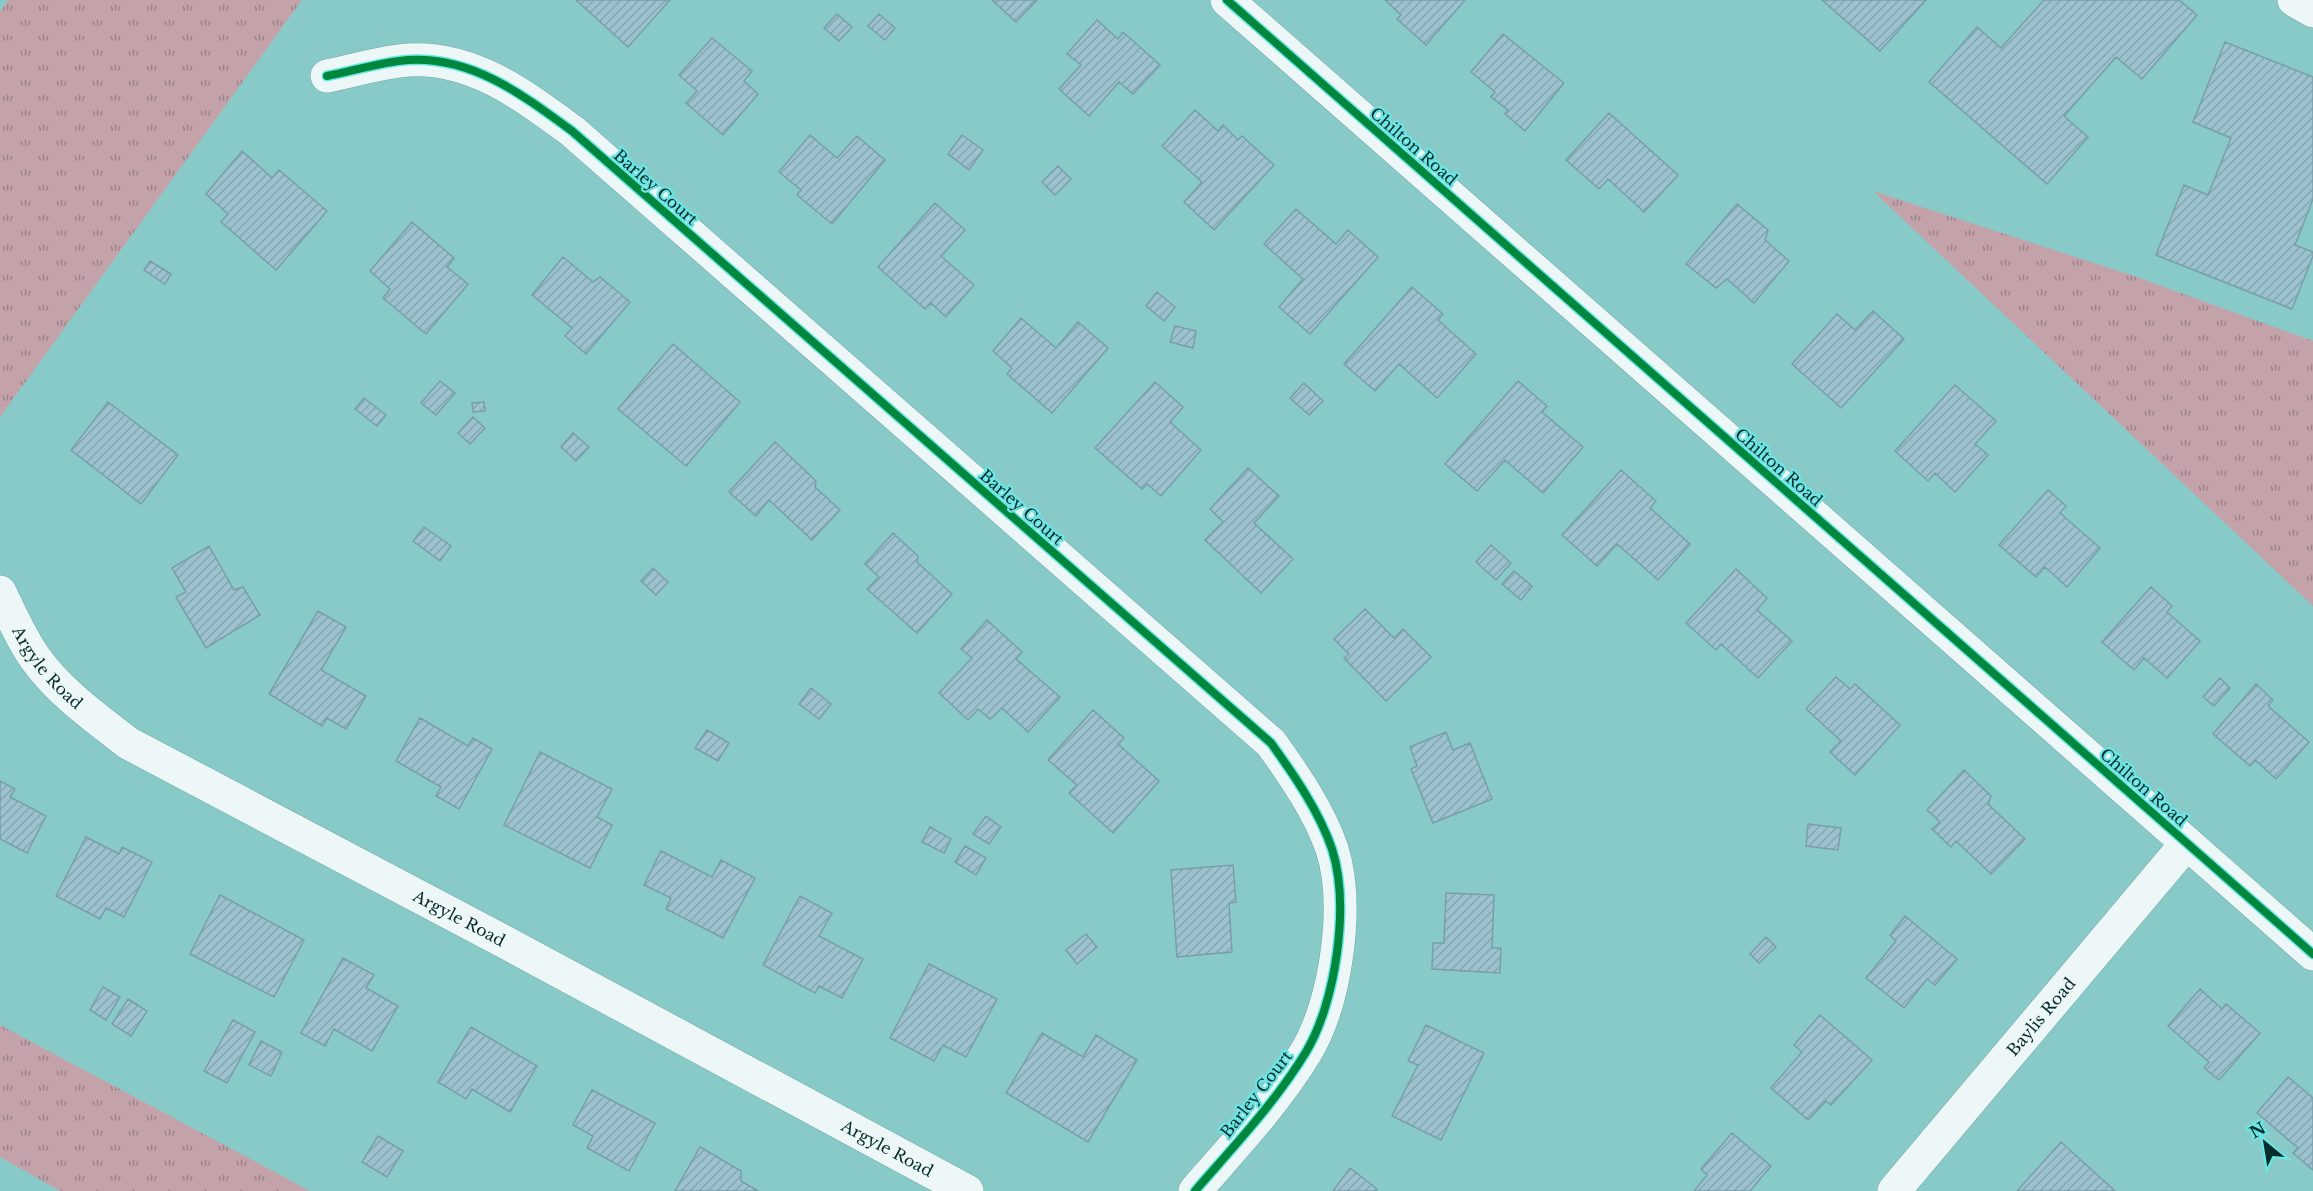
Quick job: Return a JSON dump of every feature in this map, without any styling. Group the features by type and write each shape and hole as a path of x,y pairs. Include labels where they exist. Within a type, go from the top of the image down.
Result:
{"street":[{"name":"Chilton Road","path":"1227,0 2313,954"},
{"path":"2294,0 2313,11"},
{"name":"Barley Court","path":"327,76 407,60 444,61 479,72 515,90 572,131 1271,743 1303,787 1332,850 1338,889 1339,947 1330,992 1307,1050 1280,1091 1196,1191"},
{"name":"Argyle Road","path":"0,592 24,641 37,660 76,703 128,743 501,940 967,1191"},
{"name":"Baylis Road","path":"1894,1191 2187,843"}],"green space":[{"path":"8,0 302,0 0,417 0,12"},
{"path":"1873,191 2134,276 2313,341 2313,606"},
{"path":"0,1025 310,1191 60,1191 0,1157"}],"building":[{"path":"576,0 670,0 628,47"},
{"path":"992,0 1037,0 1016,22"},
{"path":"1385,0 1465,0 1426,45 1397,19 1401,15"},
{"path":"1822,0 1926,0 1880,51"},
{"path":"2044,0 2179,0 2197,15 2142,79 2116,57 2064,116 2088,137 2047,184 1929,82 1977,27 2001,48"},
{"path":"837,14 852,27 839,41 824,28"},
{"path":"879,14 895,28 885,40 868,26"},
{"path":"1097,20 1118,39 1123,32 1160,65 1133,94 1119,82 1089,116 1059,89 1081,65 1067,54"},
{"path":"1503,34 1564,83 1525,131 1505,114 1508,110 1491,97 1495,92 1471,72"},
{"path":"712,38 752,71 744,81 758,94 723,135 686,103 697,91 679,75"},
{"path":"2225,42 2313,77 2313,199 2295,245 2313,252 2313,256 2292,309 2156,255 2184,185 2208,195 2231,138 2193,122"},
{"path":"1195,110 1218,131 1223,125 1238,140 1242,136 1274,165 1214,230 1184,202 1202,182 1162,146"},
{"path":"1609,113 1678,175 1644,212 1608,179 1599,189 1566,160"},
{"path":"810,135 837,158 857,136 885,160 832,224 797,195 801,190 779,172"},
{"path":"962,135 983,150 969,170 948,154"},
{"path":"242,151 272,178 279,170 327,211 276,270 221,222 228,214 206,194"},
{"path":"1058,166 1071,179 1055,195 1042,182"},
{"path":"935,203 965,230 941,256 974,285 946,317 931,303 925,309 878,267"},
{"path":"1737,204 1768,230 1765,240 1789,261 1754,303 1727,279 1716,288 1686,264"},
{"path":"1296,209 1336,244 1348,230 1378,257 1310,334 1279,307 1303,279 1264,244"},
{"path":"412,222 454,258 447,267 468,284 426,334 383,298 390,289 370,271"},
{"path":"563,257 593,282 600,277 630,302 586,354 565,336 572,328 532,295"},
{"path":"150,261 171,274 165,284 144,270"},
{"path":"1412,287 1443,314 1438,320 1476,354 1437,398 1399,364 1375,391 1344,364"},
{"path":"1157,292 1175,307 1164,321 1146,306"},
{"path":"1873,311 1904,339 1841,408 1792,364 1837,314 1855,330"},
{"path":"1021,318 1056,348 1078,322 1108,348 1052,413 1007,374 1012,368 993,351"},
{"path":"1175,326 1196,331 1193,348 1170,342"},
{"path":"673,344 740,402 686,466 618,409"},
{"path":"440,381 455,393 436,415 421,403"},
{"path":"1518,381 1547,406 1542,412 1583,447 1543,493 1505,460 1477,491 1445,464"},
{"path":"1155,382 1183,407 1170,422 1201,450 1161,496 1147,484 1142,489 1095,448"},
{"path":"1304,383 1323,401 1309,415 1290,398"},
{"path":"1955,385 1996,421 1975,444 1988,455 1955,492 1935,473 1928,481 1895,451"},
{"path":"364,398 386,415 377,426 355,409"},
{"path":"108,402 178,455 141,504 71,450"},
{"path":"484,402 485,411 473,412 472,403"},
{"path":"473,417 485,428 470,444 458,433"},
{"path":"573,433 589,447 576,461 561,447"},
{"path":"775,442 816,481 815,487 840,510 812,540 769,500 756,516 729,492"},
{"path":"1248,468 1279,496 1254,523 1293,559 1261,593 1205,540 1223,522 1210,509"},
{"path":"1621,470 1656,501 1650,508 1690,544 1658,580 1617,544 1597,566 1562,535"},
{"path":"2048,490 2066,506 2060,513 2100,548 2067,587 2045,567 2036,577 1999,545"},
{"path":"424,527 451,546 440,561 413,541"},
{"path":"893,533 918,556 917,562 952,594 917,633 867,589 879,577 865,564"},
{"path":"1491,545 1511,563 1496,580 1476,562"},
{"path":"209,546 234,590 243,587 260,615 206,648 176,597 186,592 172,568"},
{"path":"653,568 668,582 656,595 641,581"},
{"path":"1736,569 1767,598 1757,610 1792,641 1758,678 1721,644 1716,650 1686,623"},
{"path":"1514,571 1532,586 1521,600 1502,584"},
{"path":"2151,587 2172,606 2167,612 2200,641 2167,678 2144,658 2134,670 2102,642"},
{"path":"1365,609 1394,638 1403,629 1431,657 1386,701 1344,658 1349,654 1334,639"},
{"path":"318,611 346,627 321,670 366,696 346,729 327,718 322,726 269,694"},
{"path":"987,620 1022,652 1016,659 1060,697 1028,732 1002,708 990,719 978,709 968,720 939,693 972,658 961,649"},
{"path":"1836,677 1850,689 1855,684 1900,725 1855,775 1830,752 1841,741 1806,709"},
{"path":"2220,678 2230,688 2214,706 2203,697"},
{"path":"2256,684 2273,700 2268,706 2309,742 2276,779 2255,760 2250,766 2213,734"},
{"path":"811,688 831,704 819,719 799,704"},
{"path":"1093,710 1124,738 1118,744 1159,781 1113,833 1069,793 1077,785 1048,760"},
{"path":"420,718 468,746 473,738 492,749 459,809 436,796 441,787 396,761"},
{"path":"707,730 729,743 718,761 695,748"},
{"path":"1446,732 1453,750 1470,743 1492,799 1433,823 1411,769 1417,766 1410,747"},
{"path":"540,752 612,789 597,817 612,825 590,868 504,825"},
{"path":"1964,770 1991,796 1988,804 2025,839 1991,874 1956,841 1951,847 1932,829 1940,822 1927,810"},
{"path":"0,781 15,789 10,797 46,816 27,853 0,839"},
{"path":"986,816 1001,827 989,844 973,834"},
{"path":"1808,824 1841,828 1838,850 1806,846"},
{"path":"930,827 951,839 944,853 922,842"},
{"path":"86,837 119,854 122,847 152,862 124,917 106,908 100,919 56,896"},
{"path":"965,846 986,858 976,875 955,862"},
{"path":"661,851 712,877 721,860 755,878 723,938 666,909 671,898 644,885"},
{"path":"1233,865 1236,902 1229,903 1232,952 1177,957 1171,870"},
{"path":"1446,893 1494,895 1492,948 1501,948 1500,973 1432,969 1433,943 1444,943"},
{"path":"220,895 304,940 274,997 190,954"},
{"path":"800,896 832,913 819,936 863,959 842,998 819,986 815,993 763,965"},
{"path":"1905,916 1957,959 1935,985 1927,979 1904,1008 1866,978 1896,941 1890,935"},
{"path":"1086,934 1097,947 1077,964 1066,950"},
{"path":"1766,937 1776,947 1759,963 1750,954"},
{"path":"343,958 374,975 366,988 398,1006 372,1051 334,1029 325,1046 301,1033"},
{"path":"929,964 997,999 966,1057 943,1045 934,1061 890,1038"},
{"path":"103,987 120,997 106,1020 90,1010"},
{"path":"2200,989 2222,1009 2226,1004 2260,1033 2219,1080 2204,1068 2209,1062 2168,1026"},
{"path":"128,999 147,1011 131,1036 112,1024"},
{"path":"1820,1015 1872,1060 1831,1105 1826,1101 1808,1120 1771,1088 1802,1052 1794,1045"},
{"path":"233,1020 255,1032 227,1083 204,1071"},
{"path":"1426,1025 1484,1053 1441,1140 1392,1116 1418,1065 1408,1061"},
{"path":"471,1027 537,1066 510,1112 472,1089 466,1099 438,1082"},
{"path":"1042,1033 1083,1057 1096,1035 1137,1060 1088,1142 1006,1093"},
{"path":"261,1041 282,1052 271,1076 249,1065"},
{"path":"2288,1077 2313,1098 2313,1170 2293,1153 2298,1148 2257,1113"},
{"path":"592,1090 655,1123 629,1171 587,1148 593,1136 573,1125"},
{"path":"1732,1133 1771,1166 1750,1191 1694,1191 1707,1175 1701,1169"},
{"path":"378,1136 403,1151 387,1177 362,1162"},
{"path":"2061,1142 2115,1191 2017,1191"},
{"path":"700,1147 741,1171 741,1181 758,1191 675,1191"},
{"path":"1350,1168 1377,1189 1376,1191 1333,1191"}],"cycle path":[{"path":"1227,0 2313,954"},
{"path":"327,76 398,61 431,60 475,71 496,80 535,104 572,131 1271,743 1313,807 1332,849 1340,897 1337,953 1325,1007 1306,1052 1268,1107 1195,1191"}]}
